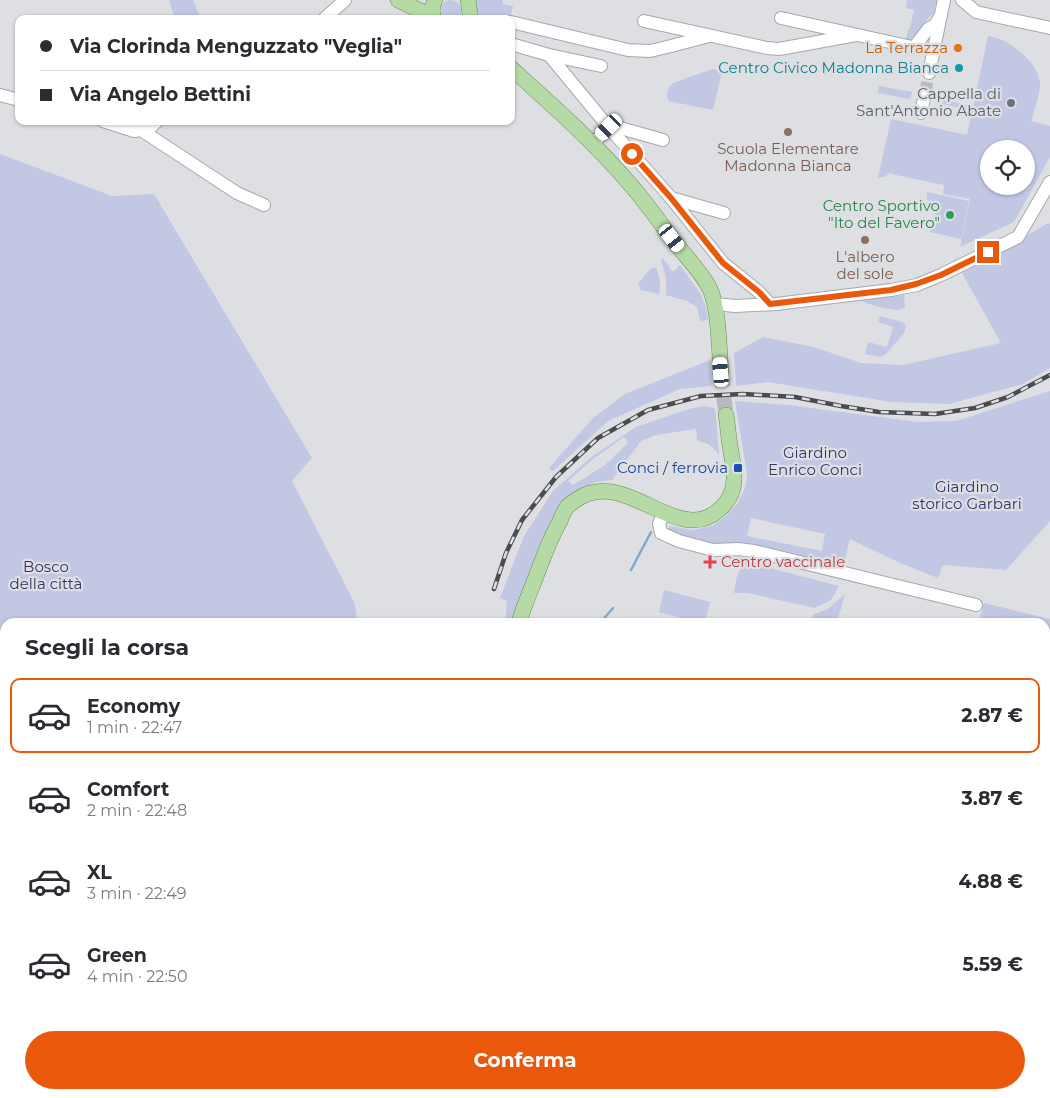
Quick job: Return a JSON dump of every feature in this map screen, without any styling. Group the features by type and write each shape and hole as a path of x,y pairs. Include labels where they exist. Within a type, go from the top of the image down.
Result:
{"main road":[{"path":"398,0 427,15"},
{"path":"433,15 433,5 436,0"},
{"path":"515,72 593,144 629,182 710,289 715,304 721,372"},
{"path":"521,618 551,538 566,508 577,499 597,491 609,491 630,497 675,517 691,521 710,517 718,511 730,496 733,488 734,472 726,415"}],"street":[{"path":"328,15 345,0"},
{"path":"929,73 944,0"},
{"path":"962,0 976,12 1050,28"},
{"path":"781,18 912,47 915,46 928,29 935,25 941,15"},
{"path":"644,21 779,49 856,35"},
{"path":"515,23 628,50 650,50 711,36"},
{"path":"1029,23 1050,37"},
{"path":"515,45 549,55 601,66"},
{"path":"549,55 671,198 723,263 759,292 770,304"},
{"path":"921,112 925,94"},
{"path":"0,95 15,99"},
{"path":"115,125 134,131 149,129 153,125"},
{"path":"608,126 663,140"},
{"path":"593,144 608,126"},
{"path":"141,130 238,192 264,205"},
{"path":"715,304 735,306 770,304 891,290 941,275 1018,237 1050,182"},
{"path":"671,198 724,213"},
{"path":"664,512 659,524 661,533 679,541 712,550 738,548 754,551 976,605"}],"green space":[{"path":"169,0 193,0 199,15 174,15"},
{"path":"453,0 459,4 460,15 442,15 442,5 446,1"},
{"path":"475,0 503,0 502,4 513,6 511,15 477,15"},
{"path":"907,0 937,0 933,15 930,16 911,42 906,41 914,10 906,8"},
{"path":"988,36 998,38 1010,44 1021,53 1031,63 1038,75 1040,82 1039,90 1031,121 1050,126 1050,157 1035,184 1035,140 980,140 980,195 1029,195 1014,222 960,247 970,199 943,194 944,185 891,174 893,171 884,177 878,178 891,119 967,135"},
{"path":"712,69 722,71 713,110 669,101 667,97 668,89 673,83"},
{"path":"879,86 912,92 910,99 878,93"},
{"path":"944,100 971,106 970,110 941,104"},
{"name":"Bosco della città","path":"0,154 112,196 154,194 312,458 292,481 355,604 357,618 0,618"},
{"name":"Centro Sportivo \"Ito del Favero\"","path":"927,192 969,201 961,239 930,232 934,213 927,199"},
{"path":"1048,223 1050,224 1050,368 1023,384 949,404 891,402 768,382 736,386 734,353 763,337 814,347 861,363 903,365 1001,343 962,273"},
{"path":"663,258 672,271 680,265 700,293 705,304 708,320 700,321 697,307 687,301 666,295 666,278 661,261"},
{"path":"651,268 656,268 660,284 659,294 641,290 638,284"},
{"path":"904,295 905,307 898,310 866,303 859,299"},
{"path":"880,316 902,322 906,326 904,333 886,354 880,357 865,354 868,342 887,347 893,327 878,322"},
{"path":"710,360 712,386 680,389 608,421 553,471 549,468 593,418 625,394"},
{"path":"1050,391 1050,521 1006,570 943,565 938,578 900,563 850,539 843,567 716,548 666,533 669,526 693,530 712,526 726,516 738,503 745,488 747,474 735,401 788,405 918,422 956,421","holes":["751,518 825,534 822,551 747,536"]},
{"path":"703,406 715,408 719,454 710,445 697,440 696,429 656,435 641,441 612,480 596,482 569,495 543,537 513,618 505,618 507,601 500,598 524,536 553,491 590,458 636,427 689,409","holes":["624,437 628,443 605,465 573,485 568,481 593,459"]},
{"path":"743,561 839,586 831,600 815,608 748,593 734,593 736,580"},
{"path":"664,590 710,602 706,618 682,618 659,612"},
{"path":"845,594 838,618 812,618 814,614 828,609"},
{"path":"984,603 1046,618 980,618"}],"waterway":[{"path":"631,570 651,532"},
{"path":"604,618 613,608"}],"tunnel":[{"path":"925,94 929,73"},
{"path":"721,372 726,415"}],"railway":[{"path":"494,589 506,553 522,520 556,477 598,438 648,410 701,396 743,394 795,397 879,412 935,414 975,408 1008,397 1050,375"}],"place":[{"name":"La Terrazza","path":"958,48"},
{"name":"Centro Civico Madonna Bianca","path":"959,68"},
{"name":"Cappella di Sant'Antonio Abate","path":"1011,103"},
{"name":"Scuola Elementare Madonna Bianca","path":"788,132"},
{"name":"Centro Sportivo \"Ito del Favero\"","path":"950,215"},
{"name":"L'albero del sole","path":"865,240"},
{"name":"Conci / ferrovia","path":"738,468"},
{"name":"Centro vaccinale","path":"710,562"}],"route":[{"path":"632,154 671,198 723,263 759,292 770,304 891,290 941,275 988,252"}],"park label":[{"name":"Giardino Enrico Conci","path":"815,462"},
{"name":"Giardino storico Garbari","path":"967,496"}]}
